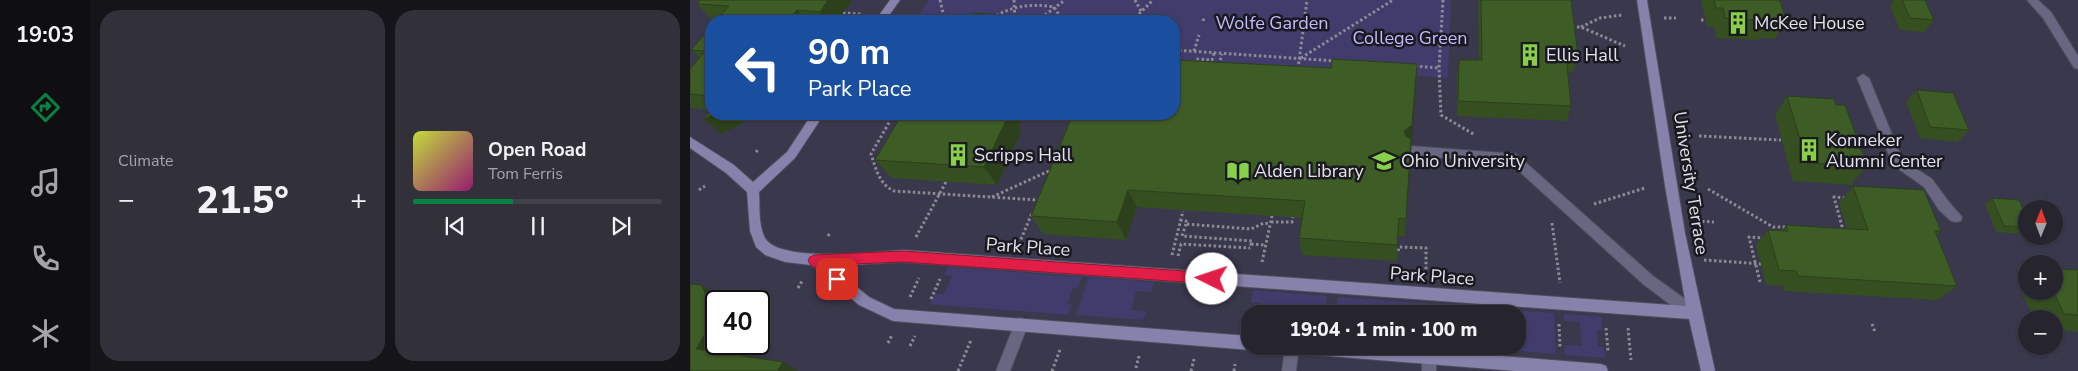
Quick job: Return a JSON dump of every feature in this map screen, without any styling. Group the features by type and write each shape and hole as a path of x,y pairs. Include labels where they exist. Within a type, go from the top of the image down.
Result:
{"street":[{"path":"884,15 894,0"},
{"name":"University Terrace","path":"1642,0 1693,313 1708,371"},
{"path":"690,142 730,169 753,190 791,155 814,120"},
{"name":"Park Place","path":"753,190 756,228 761,244 768,252 785,257 814,260 903,256 1693,313"},
{"path":"814,260 864,301 893,315 1241,342"},
{"path":"1360,355 1429,364 1605,365"}],"lane":[{"path":"2032,0 2047,16 2076,60"},
{"path":"1863,78 1897,162 1928,183 1944,206 1956,217"},
{"path":"1411,151 1512,157 1648,280 1693,313"},
{"path":"1003,371 1021,325"},
{"path":"1289,371 1290,355"}],"path":[{"path":"940,0 944,15"},
{"path":"1014,0 1015,15"},
{"path":"1044,15 1065,0"},
{"path":"1135,0 1141,11"},
{"path":"1137,15 1153,0"},
{"path":"1297,72 1307,0"},
{"path":"1300,59 1393,0"},
{"path":"1443,0 1439,68 1442,115 1480,138"},
{"path":"995,15 1014,6 1037,4 1054,7 1059,15"},
{"path":"843,13 861,14"},
{"path":"1581,28 1600,18 1622,15"},
{"path":"1660,17 1676,18"},
{"path":"1237,22 1245,23"},
{"path":"1289,27 1298,28"},
{"path":"1568,27 1581,28 1625,46"},
{"path":"1194,52 1199,35"},
{"path":"1180,51 1339,61"},
{"path":"1194,65 1196,59 1212,60 1214,53"},
{"path":"1218,68 1222,54"},
{"path":"1409,66 1439,68"},
{"path":"891,120 871,154 881,183 886,188 894,191 1038,200"},
{"path":"1699,136 1781,140"},
{"path":"1047,178 1054,162"},
{"path":"992,198 1051,170"},
{"path":"914,240 946,182"},
{"path":"699,190 705,186"},
{"path":"1592,205 1645,188"},
{"path":"1708,189 1768,224 1778,227 1796,228"},
{"path":"1023,235 1040,194"},
{"path":"1834,229 1846,230 1834,197 1852,198"},
{"path":"1171,260 1183,211"},
{"path":"1180,220 1186,221 1186,224 1251,229 1264,223 1292,222 1294,214 1301,214"},
{"path":"1262,267 1272,216"},
{"path":"1552,216 1560,281"},
{"path":"1696,221 1714,222"},
{"path":"1186,224 1182,236 1252,241 1251,244"},
{"path":"1768,224 1769,231"},
{"path":"1778,227 1780,233"},
{"path":"1760,282 1749,237 1771,238"},
{"path":"1764,238 1766,246"},
{"path":"1177,260 1181,244 1250,248 1251,244"},
{"path":"1251,244 1266,246"},
{"path":"1398,251 1399,247 1426,248 1426,268"},
{"path":"1703,260 1770,265"},
{"path":"907,303 922,273"},
{"path":"928,304 942,274"},
{"path":"798,288 802,281"},
{"path":"1627,319 1631,360"},
{"path":"958,371 979,321"},
{"path":"1559,322 1560,354"},
{"path":"1872,324 1875,332"},
{"path":"1605,325 1605,365"},
{"path":"1052,371 1056,360"}],"shaded area":[{"name":"Ohio University","path":"690,0 2078,0 2078,371 690,371"}],"green space":[{"name":"College Green","path":"929,0 1451,0 1448,78 1180,61 1180,15 919,15"},
{"path":"948,267 1082,277 1078,287 1073,288 1067,304 1072,305 1068,315 930,304 935,294 944,294 952,276 944,275"},
{"path":"1089,277 1154,282 1151,292 1136,291 1131,310 1146,312 1143,320 1076,315"},
{"path":"1253,290 1327,296 1326,305 1260,305 1260,303 1251,303"},
{"path":"1338,297 1436,305 1336,305"},
{"path":"1526,311 1554,313 1556,354 1526,352"},
{"path":"1564,314 1602,317 1602,330 1597,330 1598,346 1604,347 1605,358 1565,355 1564,345 1582,346 1580,322 1564,321"}],"building":[{"path":"700,0 828,0 820,12 797,10 793,15 721,15 729,6 697,4"},
{"name":"Ellis Hall","path":"1481,0 1571,0 1578,56 1566,55 1571,106 1458,101 1459,60 1482,60"},
{"path":"1714,0 1780,0 1786,20 1768,19 1769,21 1725,18 1723,8 1716,8"},
{"path":"1902,0 1925,0 1934,20 1910,18"},
{"path":"971,13 1010,15 970,15"},
{"path":"705,34 705,51 691,50"},
{"path":"705,51 705,95 690,94 690,69"},
{"name":"Alden Library","path":"1332,59 1417,64 1412,125 1404,131 1406,136 1411,139 1406,219 1399,218 1397,245 1299,238 1305,201 1128,190 1117,222 1031,216 1071,120 1180,120 1180,60 1331,68"},
{"path":"1917,90 1953,93 1969,130 1930,127"},
{"path":"1787,96 1834,99 1836,105 1845,105 1867,166 1807,163"},
{"path":"898,120 1006,120 984,167 875,160"},
{"path":"1853,186 1924,190 1941,231 1935,231 1957,286 1798,276 1796,271 1779,270 1768,230 1788,231 1786,225 1868,230"},
{"path":"1992,198 2019,200 2018,227 2004,226"},
{"path":"2063,269 2078,270 2078,315 2064,314 2057,300 2063,300"},
{"path":"690,284 702,285 705,292 705,334 696,349 705,350 705,355 736,355 783,362 777,371 690,371"}],"place":[{"name":"McKee House","path":"1738,23"},
{"name":"Ellis Hall","path":"1530,55"},
{"name":"Konneker Alumni Center","path":"1809,150"},
{"name":"Scripps Hall","path":"958,155"},
{"name":"Ohio University","path":"1384,161"},
{"name":"Alden Library","path":"1238,171"}],"route":[{"path":"837,279 814,260 903,256 1212,279"}],"park label":[{"name":"Wolfe Garden","path":"1272,23"}]}
